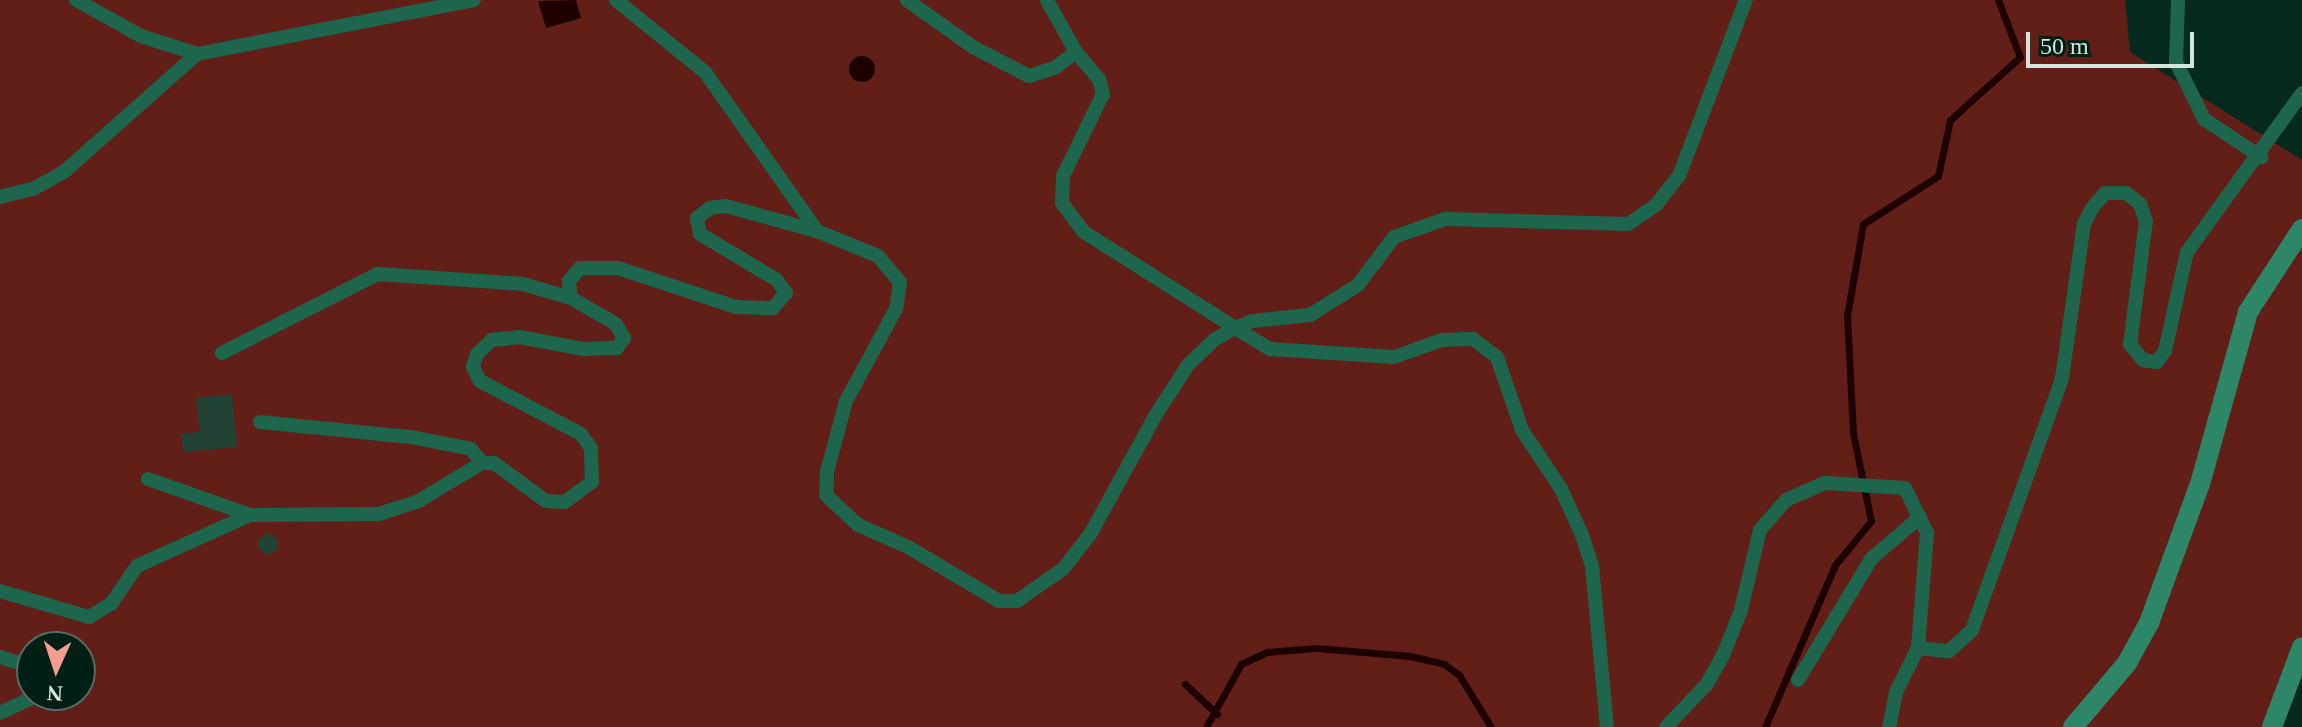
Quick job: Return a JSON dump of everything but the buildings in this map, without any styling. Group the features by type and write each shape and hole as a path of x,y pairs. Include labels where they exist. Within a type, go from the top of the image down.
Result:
{"main road":[{"path":"2073,727 2127,663 2149,623 2200,484 2248,312 2302,229"},
{"path":"2272,727 2302,647"}],"lane":[{"path":"76,0 141,36 197,54 474,0"},
{"path":"616,0 705,72 817,231"},
{"path":"907,0 973,47 1029,76 1056,67 1076,52"},
{"path":"1047,0 1076,52 1099,79 1103,94 1063,176 1062,203 1084,232 1270,349 1315,356 1394,357 1458,337 1486,345 1497,357 1522,430 1561,489 1592,566 1607,727"},
{"path":"571,298 569,281 580,268 618,268 736,307 773,308 786,293 777,280 700,234 697,218 710,208 726,206 817,231 878,256 900,282 896,309 846,401 832,444 826,495 858,525 908,547 999,601 1032,594 1063,569 1099,520 1188,365 1235,328 1252,321 1310,315 1358,285 1394,237 1445,219 1628,224 1656,205 1679,176 1746,0"},
{"path":"2178,0 2176,62 2204,119 2261,157"},
{"path":"0,197 33,189 65,171 197,54"},
{"path":"1918,648 1949,651 1972,630 2062,378 2084,224 2092,208 2105,193 2126,193 2140,204 2146,221 2130,344 2143,360 2157,362 2165,351 2187,252 2261,157 2302,93"},
{"path":"148,479 250,515 379,514 417,502 482,463 494,463 546,501 565,502 592,482 591,448 581,434 480,381 473,367 477,354 492,340 519,337 583,349 617,348 624,338 616,324 571,298 523,284 378,274 222,353"},
{"path":"260,422 411,437 471,449 482,463"},
{"path":"1666,727 1707,684 1724,653 1768,519 1786,500 1811,487 1843,484 1905,488 1920,517 1929,548 1918,648 1896,692 1889,727"},
{"path":"0,591 89,617 111,604 137,566 250,515"},
{"path":"1798,680 1872,558 1920,517"}],"shaded area":[{"path":"0,0 2125,0 2130,52 2302,160 2302,647 2272,727 0,727"},
{"path":"576,0 581,18 546,28 538,1"},
{"path":"862,56 871,60 875,69 871,78 862,82 853,78 849,69 853,60"}],"waterway":[{"path":"1765,727 1835,565 1871,521 1853,433 1847,316 1863,224 1938,176 1950,120 2020,57 1998,0"},
{"path":"1206,727 1241,664 1267,652 1317,648 1410,656 1444,664 1459,675 1491,727"},
{"path":"1185,684 1217,714"}]}
